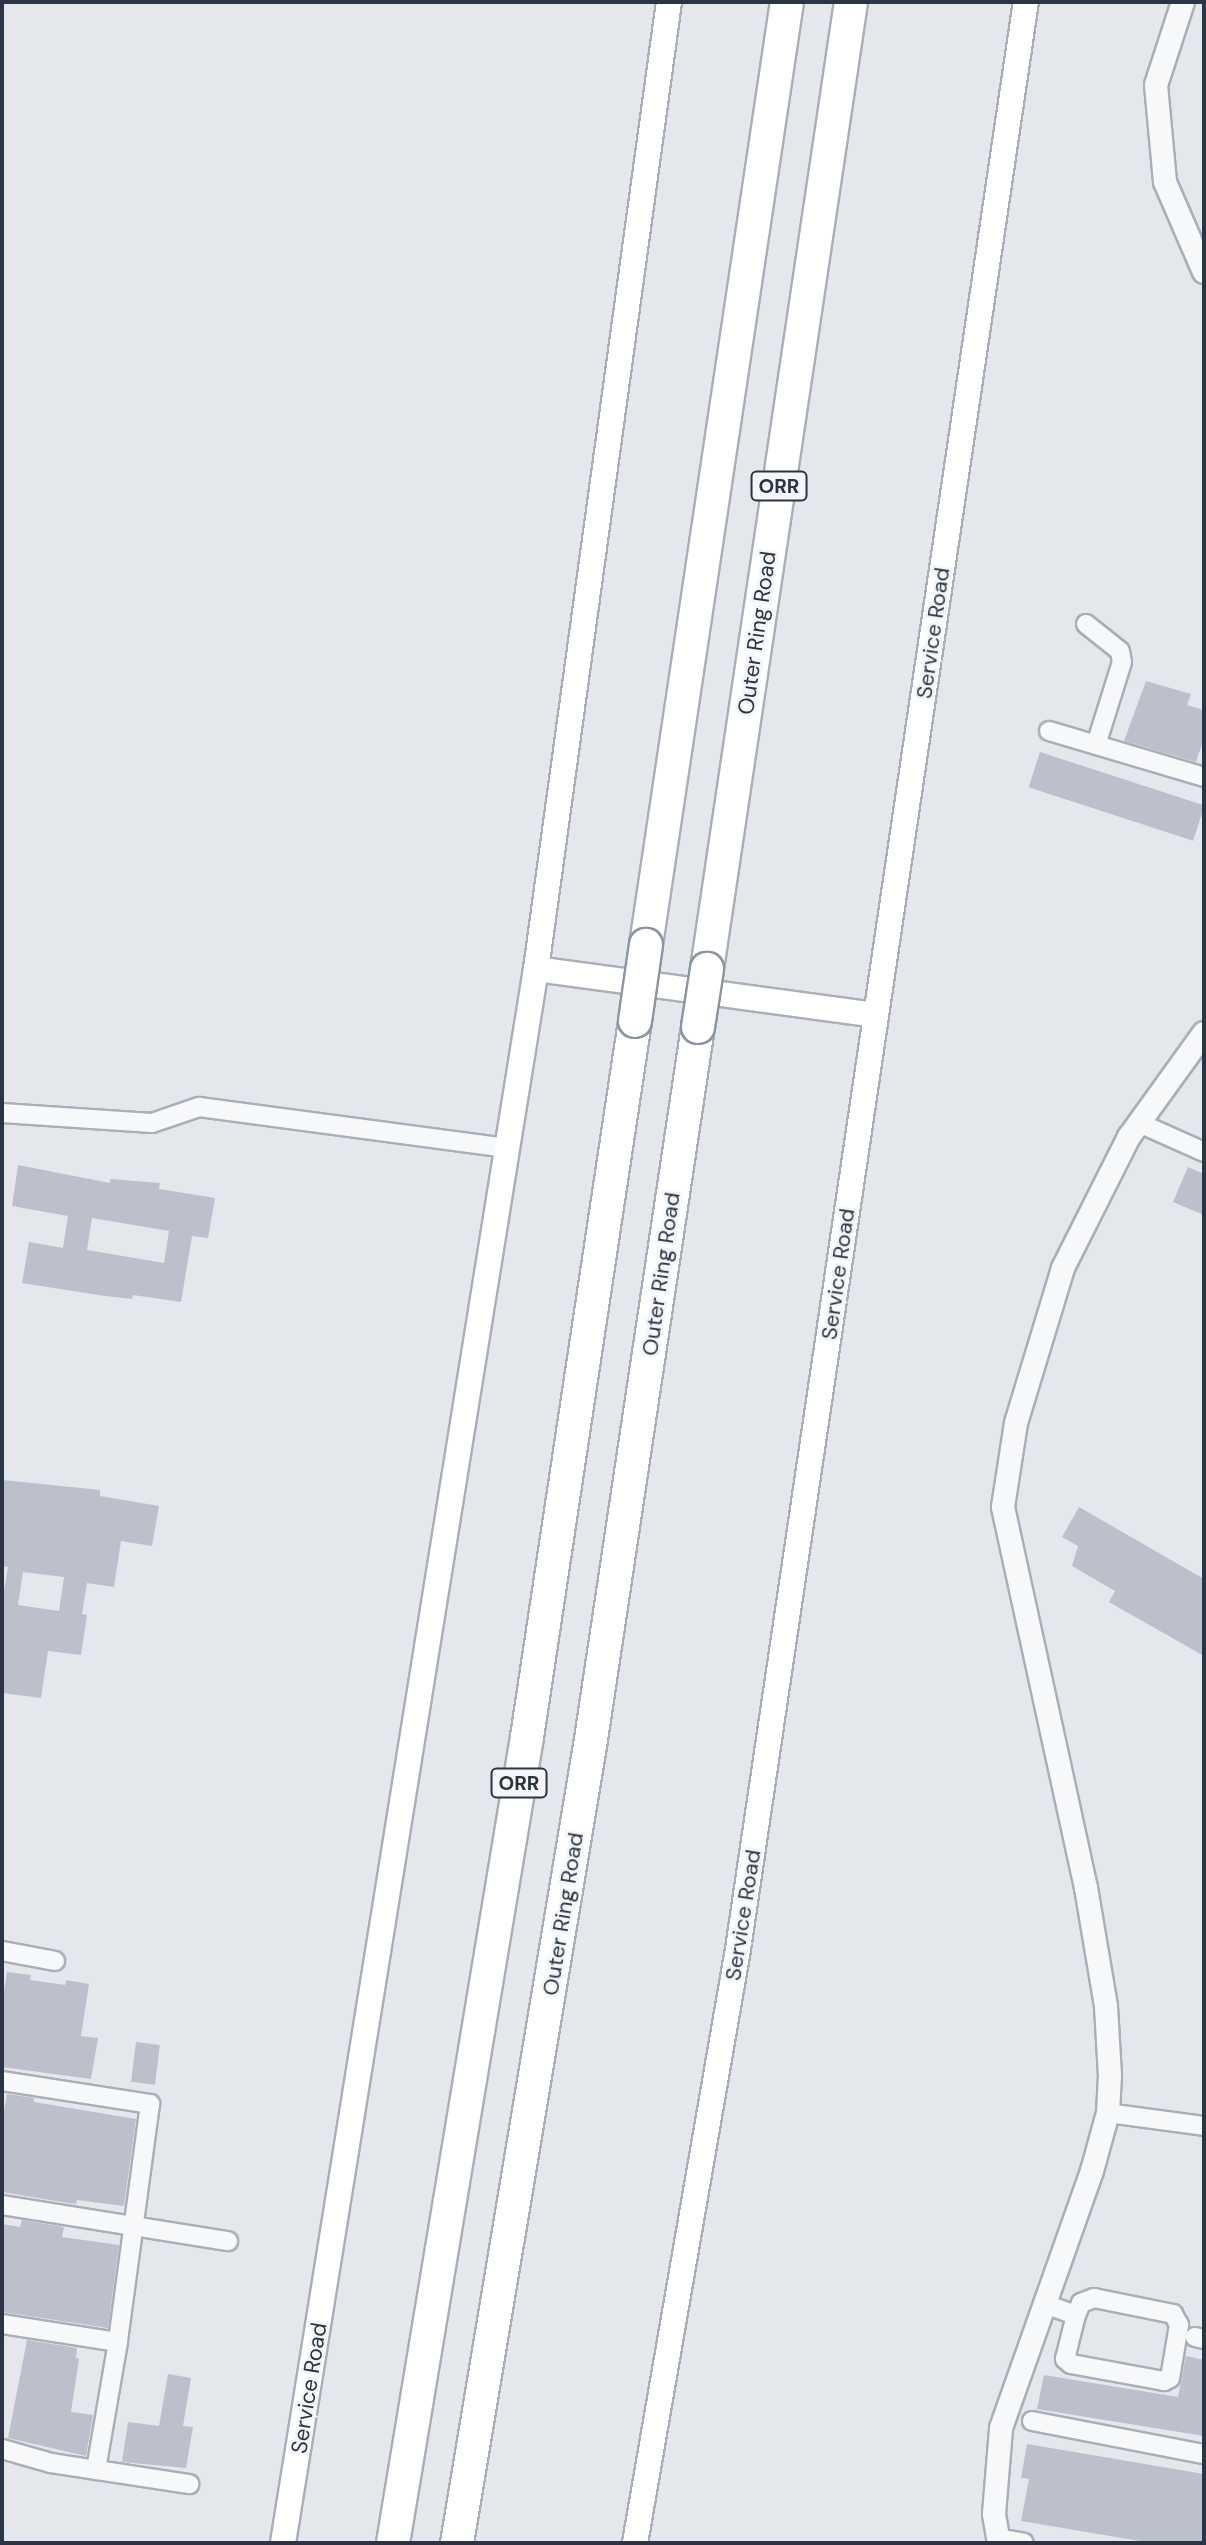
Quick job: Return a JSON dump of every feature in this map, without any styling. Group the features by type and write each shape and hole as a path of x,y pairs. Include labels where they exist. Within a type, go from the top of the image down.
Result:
{"highway":[{"name":"ORR","path":"393,2543 507,1858 787,2"},
{"name":"Outer Ring Road","path":"457,2543 587,1762 851,2"}],"main road":[{"name":"Service Road","path":"283,2543 536,969 669,2"},
{"name":"Service Road","path":"635,2543 738,1949 1026,2"},
{"path":"536,969 876,1015"}],"street":[{"path":"1183,2 1156,85 1165,182 1204,272"},
{"path":"1086,624 1120,651 1122,662 1096,745"},
{"path":"1049,731 1204,777"},
{"path":"1024,2543 998,2541 994,2514 1001,2428 1092,2171 1108,2113 1106,2006 1089,1903 1003,1507 1016,1423 1063,1268 1139,1123 1204,1033"},
{"path":"2,1113 152,1123 199,1107 507,1148"},
{"path":"1139,1123 1204,1152"},
{"path":"2,1951 55,1961"},
{"path":"2,2081 150,2104 118,2342 96,2470"},
{"path":"1108,2113 1204,2126"},
{"path":"2,2205 228,2241"},
{"path":"1094,2298 1173,2314 1179,2325 1170,2378 1164,2381 1071,2364 1065,2359 1076,2315 1081,2303 1094,2298"},
{"path":"1045,2304 1076,2315"},
{"path":"2,2324 118,2342"},
{"path":"1032,2421 1204,2454"},
{"path":"2,2449 51,2463 189,2484"}],"building":[{"path":"1146,681 1191,694 1187,705 1204,710 1204,738 1196,762 1124,741"},
{"path":"1040,752 1204,805 1193,841 1029,787"},
{"path":"18,1165 110,1183 110,1179 160,1183 159,1189 215,1198 208,1238 192,1236 181,1302 133,1295 132,1299 105,1296 22,1283 29,1242 63,1248 68,1216 12,1206","holes":["92,1218 169,1231 164,1263 87,1250"]},
{"path":"1188,1167 1204,1174 1204,1215 1173,1202"},
{"path":"2,1480 100,1490 100,1496 159,1506 152,1546 121,1541 114,1587 87,1583 82,1614 87,1615 81,1655 48,1651 41,1698 2,1693 2,1602 8,1567 2,1566","holes":["23,1572 64,1577 59,1611 18,1605"]},
{"path":"1079,1507 1204,1579 1204,1656 1109,1602 1115,1591 1072,1566 1078,1546 1062,1537"},
{"path":"7,1972 31,1975 30,1980 65,1985 66,1980 89,1984 81,2036 98,2038 91,2079 2,2067 2,2006"},
{"path":"136,2042 160,2045 155,2085 131,2082"},
{"path":"7,2094 34,2098 34,2102 136,2119 124,2206 77,2200 76,2204 2,2192 2,2123"},
{"path":"22,2220 64,2227 62,2237 119,2245 108,2328 2,2312 2,2224 20,2227"},
{"path":"27,2340 77,2348 76,2358 79,2359 71,2412 93,2415 86,2456 8,2438"},
{"path":"1186,2356 1204,2360 1204,2436 1037,2409 1044,2375 1178,2397"},
{"path":"168,2374 191,2378 183,2426 193,2427 186,2468 122,2462 128,2422 159,2426"},
{"path":"1027,2444 1204,2474 1204,2543 1152,2543 1021,2521 1029,2479 1021,2478"}]}
